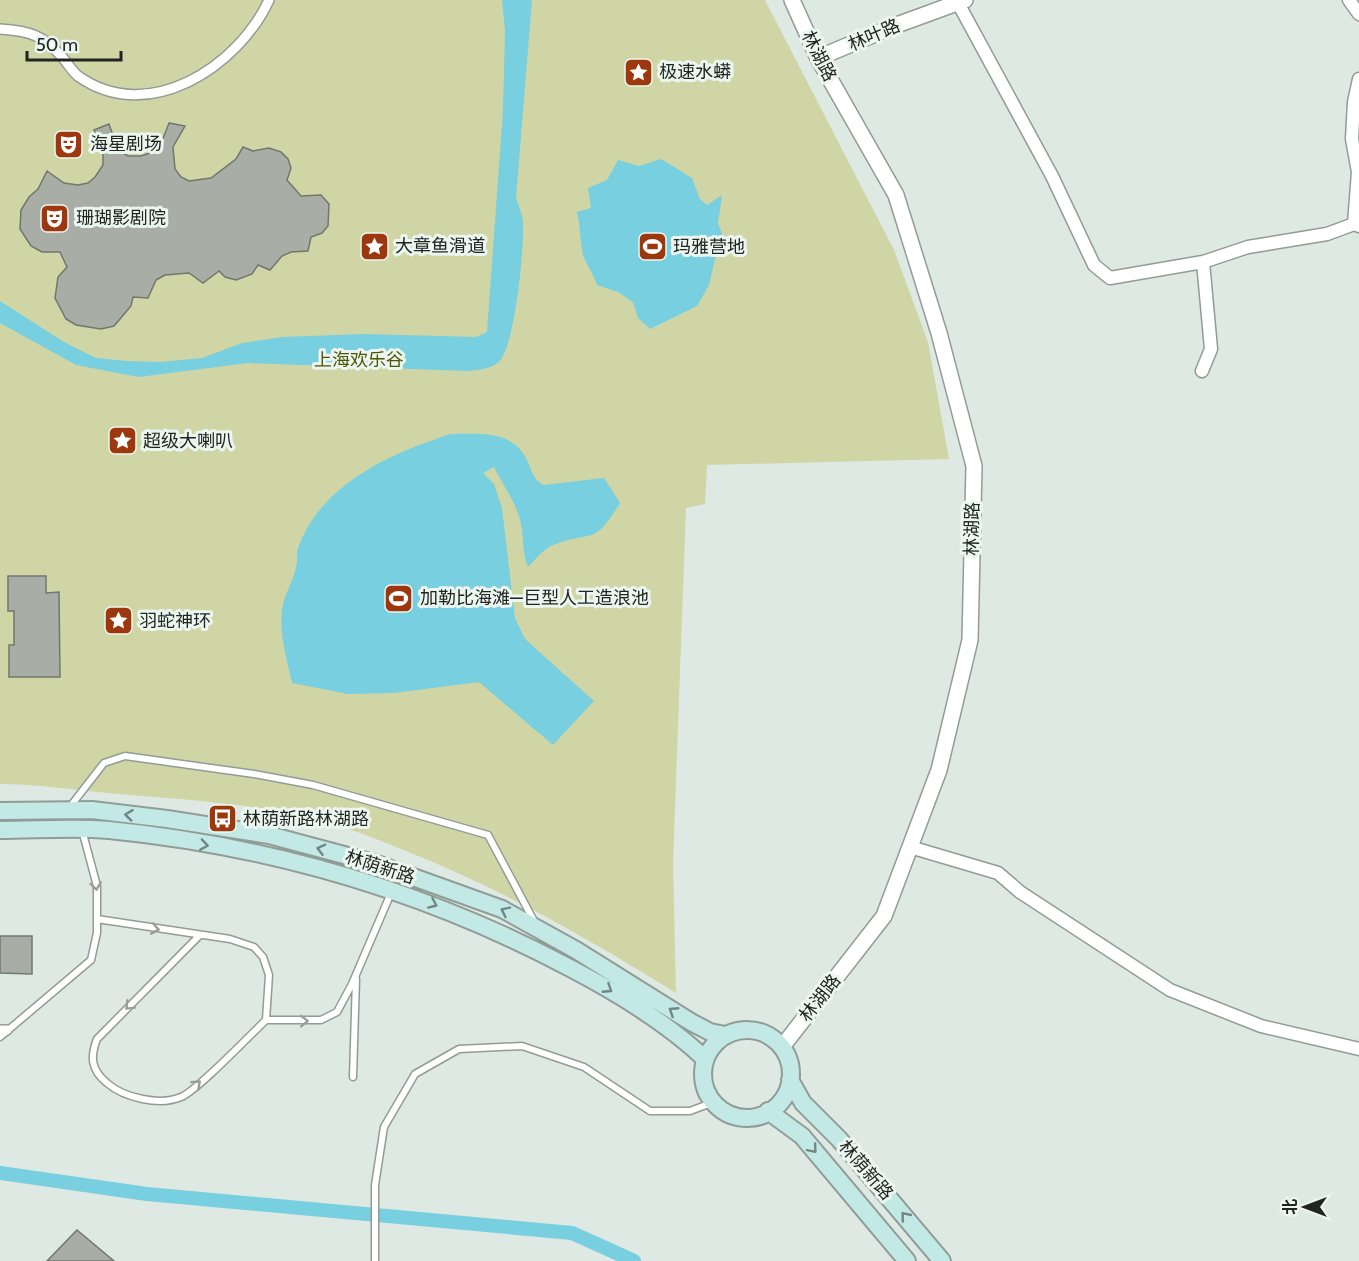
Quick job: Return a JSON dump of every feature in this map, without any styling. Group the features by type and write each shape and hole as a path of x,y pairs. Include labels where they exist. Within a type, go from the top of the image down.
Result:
{"main road":[{"name":"林荫新路","path":"0,812 92,810 156,818 269,835 374,863 502,909 710,1032 725,1035 744,1029 759,1031 772,1037 782,1047 789,1060 790,1080 803,1102 839,1139 942,1261"},
{"name":"林荫新路","path":"0,830 108,830 274,855 421,899 540,951 600,984 683,1038 705,1059"},
{"path":"725,1035 717,1040 705,1059 703,1081 714,1102 729,1114 742,1118 757,1117 768,1112 781,1102 790,1080"},
{"name":"林荫新路","path":"768,1112 802,1136 907,1261"}],"street":[{"path":"0,29 27,31 49,42 77,75 96,85 122,93 148,93 176,87 201,77 239,47 269,0"},
{"name":"林湖路","path":"782,1047 884,915 939,770 970,640 974,466 939,333 896,195 818,58 792,0"},
{"path":"1349,0 1359,14"},
{"path":"962,1 1052,176 1094,265 1110,278 1203,262 1248,247 1327,234 1356,225 1358,172 1352,139 1354,102 1359,79"},
{"name":"林叶路","path":"818,58 962,1"},
{"path":"1202,371 1211,349 1203,262"},
{"path":"910,847 998,873 1020,892 1170,990 1261,1026 1359,1049"}],"lane":[{"path":"67,811 104,763 125,756 314,785 488,835 538,929"},
{"path":"2,1032 91,960 97,933 97,886 81,830"},
{"path":"200,935 97,1039 92,1054 95,1073 109,1086 134,1096 164,1102 183,1096 266,1020 321,1020 337,1012 392,890"},
{"path":"97,919 238,941 254,947 263,957 268,975 266,1020"},
{"path":"353,1077 356,974"},
{"path":"375,1261 375,1185 384,1126 415,1074 459,1049 522,1046 584,1067 650,1111 690,1111 714,1102"}],"green space":[{"name":"上海欢乐谷","path":"0,0 765,0 894,250 928,342 949,459 707,465 705,504 686,508 673,863 676,993 577,934 477,882 340,826 299,815 228,804 0,784"}],"water":[{"path":"502,0 532,0 516,198 523,222 520,275 510,337 505,353 496,364 484,369 468,371 248,363 139,377 76,365 0,323 0,301 64,342 96,358 160,362 202,358 242,343 282,337 364,334 476,337 487,332 503,111 505,31"},
{"name":"玛雅营地","path":"661,159 692,178 700,199 707,205 722,195 718,223 725,242 715,259 709,285 697,306 650,329 638,318 633,302 618,292 597,285 583,254 577,212 591,208 588,188 607,180 618,160 639,166"},
{"name":"加勒比海滩—巨型人工造浪池","path":"451,434 484,434 512,442 520,449 534,476 543,485 604,478 620,503 598,532 550,547 528,567 521,524 513,502 494,467 483,473 494,484 502,508 515,618 525,639 594,701 553,745 479,682 394,693 348,694 292,683 281,619 285,599 297,565 298,548 309,526 323,506 361,474 405,451"}],"building":[{"path":"169,123 185,126 173,147 175,169 181,177 189,181 211,178 236,159 243,147 253,151 269,148 281,152 288,159 291,168 287,180 301,196 321,195 329,204 328,226 322,233 311,237 308,251 291,252 282,256 270,270 258,265 252,274 236,280 225,277 219,271 203,283 189,273 165,275 156,280 148,298 133,297 131,306 114,326 101,329 76,325 66,319 55,298 58,277 67,267 60,252 42,252 31,246 20,229 21,210 29,197 38,189 47,171 64,183 78,185 88,183 95,177 103,165 103,153 94,130 109,124 118,150 128,156 141,156 153,152 162,141"},
{"path":"8,576 46,576 46,593 59,592 60,677 9,677 9,645 14,645 14,611 8,611"},
{"path":"0,936 32,936 32,974 0,973"},
{"path":"77,1230 114,1261 47,1261"}],"waterway":[{"path":"0,1173 147,1194 572,1233 634,1261"}],"place":[{"name":"极速水蟒","path":"638,72"},
{"name":"海星剧场","path":"69,144"},
{"name":"珊瑚影剧院","path":"55,218"},
{"name":"大章鱼滑道","path":"374,246"},
{"name":"玛雅营地","path":"652,247"},
{"name":"超级大喇叭","path":"122,441"},
{"name":"加勒比海滩—巨型人工造浪池","path":"399,598"},
{"name":"羽蛇神环","path":"118,621"},
{"name":"林荫新路林湖路","path":"222,819"}]}
